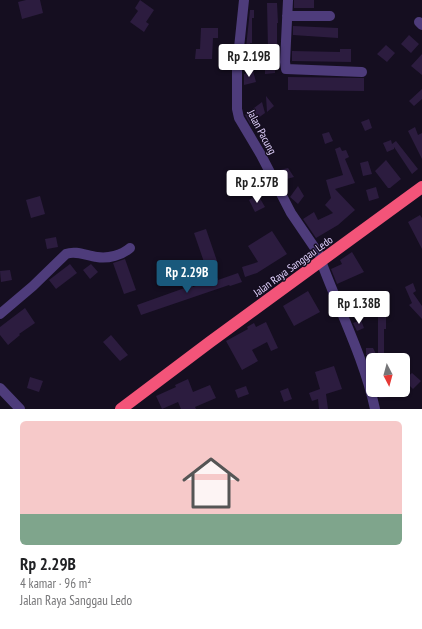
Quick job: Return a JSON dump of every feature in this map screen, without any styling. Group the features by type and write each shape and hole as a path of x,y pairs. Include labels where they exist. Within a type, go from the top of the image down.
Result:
{"highway":[{"name":"Jalan Raya Sanggau Ledo","path":"121,409 422,187"}],"street":[{"name":"Jalan Pacung","path":"244,0 237,67 237,109 239,118 261,155 291,213 322,260 333,294 366,372 375,409"},
{"path":"288,0 285,62 287,70 362,72"},
{"path":"287,16 330,16"},
{"path":"0,314 33,286 66,254 72,252 99,258 123,253 130,248"},
{"path":"0,388 20,409"}],"building":[{"path":"26,0 40,0 43,13 22,19 18,2"},
{"path":"140,0 154,10 146,22 149,24 144,32 130,22 138,11 135,8"},
{"path":"294,0 314,0 314,8 294,8"},
{"path":"267,3 277,3 277,48 268,48"},
{"path":"250,10 254,10 254,18 252,18 252,43 250,43 250,57 245,57"},
{"path":"293,26 338,28 338,38 293,35"},
{"path":"201,28 218,28 218,38 213,38 212,59 195,59 196,49 200,49"},
{"path":"409,35 419,44 411,53 401,44"},
{"path":"386,45 395,53 387,62 377,54"},
{"path":"340,49 351,49 351,62 292,61 292,51 340,52"},
{"path":"422,54 422,75 411,66"},
{"path":"265,62 273,62 273,65 275,65 275,73 265,74"},
{"path":"253,71 256,82 244,85 244,74"},
{"path":"288,77 364,78 364,91 288,90"},
{"path":"422,89 422,99 414,106 409,101"},
{"path":"266,96 274,106 267,112"},
{"path":"262,102 265,113 250,124 245,115"},
{"path":"369,119 372,128 365,131 361,122"},
{"path":"415,127 418,135 422,133 422,159 408,131"},
{"path":"329,132 333,141 325,144 322,134"},
{"path":"391,140 392,144 396,141 418,169 412,174 394,147 394,149 387,152 383,143"},
{"path":"340,147 342,151 346,150 349,157 345,159 355,183 335,189 355,210 338,225 316,238 303,219 314,212 318,220 333,213 325,205 331,198 326,180 343,175 335,149"},
{"path":"386,160 401,179 390,188 388,188 375,171"},
{"path":"368,161 372,174 363,176 360,163"},
{"path":"288,168 294,177 283,180 280,170"},
{"path":"298,186 304,196 298,204 290,197"},
{"path":"376,187 379,198 369,201 366,190"},
{"path":"258,195 265,207 255,212 249,200"},
{"path":"40,196 45,214 31,218 26,200"},
{"path":"420,215 422,218 422,249 408,222"},
{"path":"206,229 217,261 205,265 194,233"},
{"path":"272,231 287,254 257,273 245,277 242,267 258,262 248,246"},
{"path":"56,237 58,247 47,249 45,239"},
{"path":"352,252 364,272 337,284 331,269 342,264 340,260"},
{"path":"125,259 136,290 124,294 113,263"},
{"path":"70,264 77,273 56,289 49,280"},
{"path":"91,264 98,272 90,279 83,270"},
{"path":"10,270 12,280 1,282 0,271"},
{"path":"238,273 242,282 141,315 137,305 193,285 193,287"},
{"path":"413,283 416,291 413,293 422,306 422,319 409,305 412,303 405,287"},
{"path":"308,291 320,312 294,326 283,306"},
{"path":"352,294 356,302 348,305 345,297"},
{"path":"378,307 386,307 384,353 378,353"},
{"path":"25,308 35,323 19,334 20,335 8,345 0,335 0,327"},
{"path":"361,320 364,328 357,331 353,323"},
{"path":"266,322 278,348 271,351 267,342 252,350 258,361 242,370 226,341 248,329 247,327 254,323 256,327"},
{"path":"111,335 128,355 120,361 103,342"},
{"path":"366,348 373,348 376,353 366,353"},
{"path":"334,366 342,389 326,394 328,409 319,409 318,399 312,401 309,393 320,389 315,372"},
{"path":"412,373 421,381 413,389 410,386 410,375"},
{"path":"30,377 43,381 39,392 27,388"},
{"path":"188,379 193,392 210,385 216,398 195,407 196,409 181,409 178,402 162,409 156,396 176,387 175,385"},
{"path":"246,386 249,394 238,398 235,390"},
{"path":"288,388 292,399 284,402 280,391"}]}
